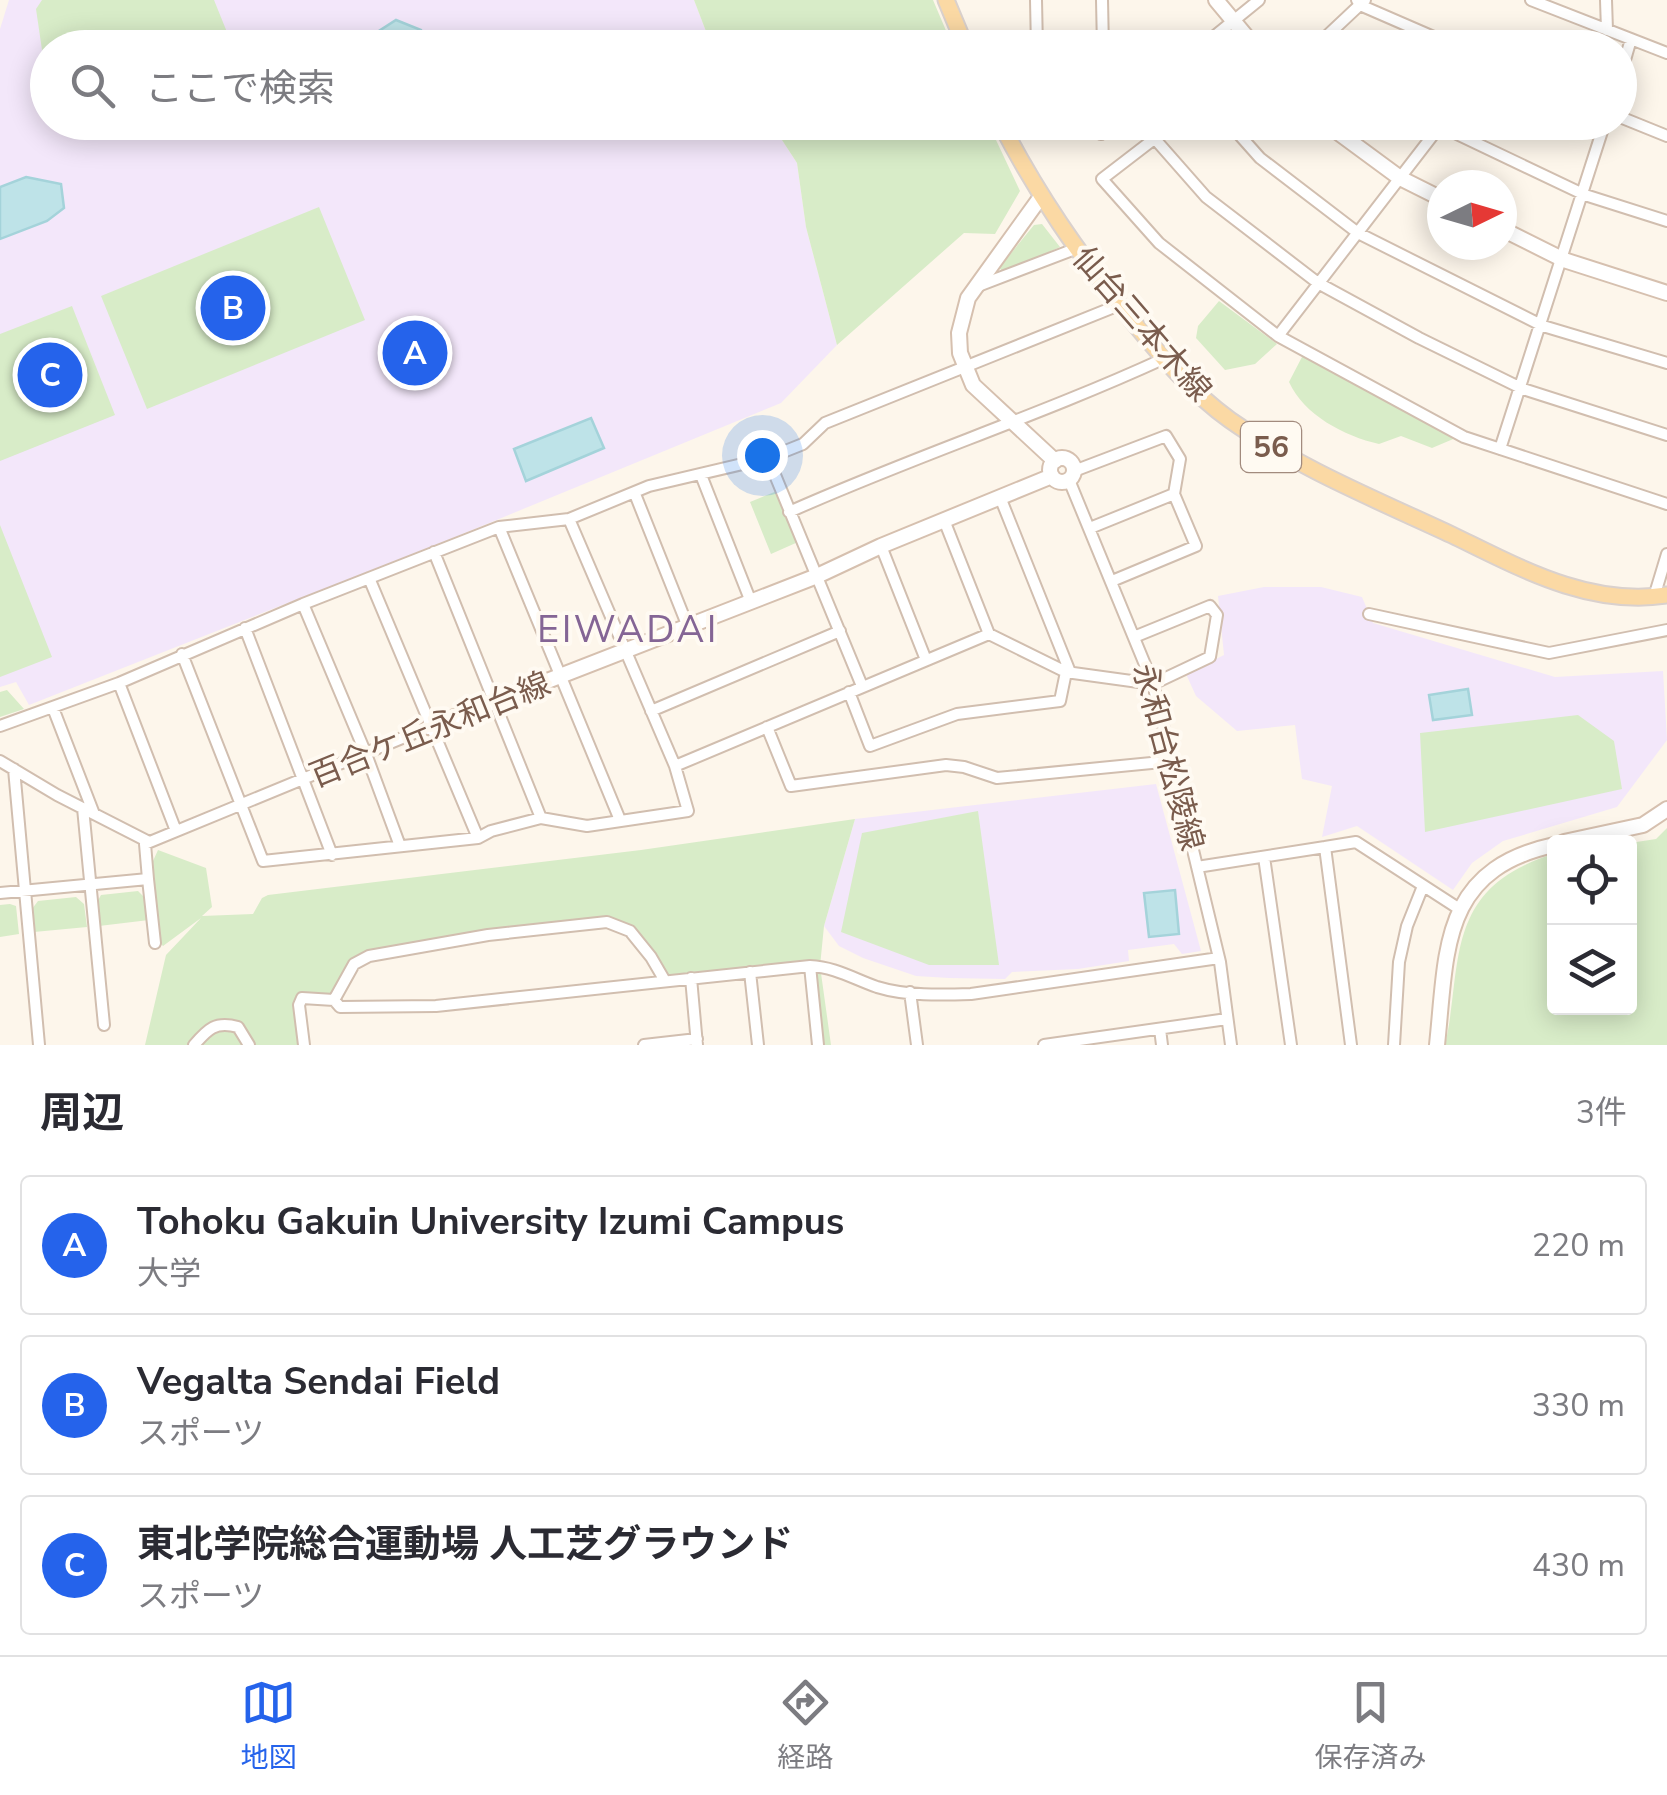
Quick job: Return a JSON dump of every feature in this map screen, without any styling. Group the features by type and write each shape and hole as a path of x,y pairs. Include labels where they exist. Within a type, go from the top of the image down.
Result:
{"main road":[{"path":"946,0 958,30"},
{"name":"仙台三本木線","path":"1009,140 1040,198 1075,248 1164,359 1228,419 1278,451 1540,576 1595,594 1660,596"}],"street":[{"path":"1036,0 1037,30"},
{"path":"1102,0 1103,30"},
{"path":"1216,0 1241,30"},
{"path":"1221,30 1259,0"},
{"path":"1531,0 1607,30 1606,0"},
{"path":"1334,30 1360,2 1420,30"},
{"path":"1637,41 1667,53"},
{"path":"1637,124 1667,136"},
{"path":"1153,140 1102,179 1159,243 1278,336 1464,437 1667,504"},
{"path":"1155,140 1206,197 1318,283 1418,338 1520,387 1667,436"},
{"path":"1244,140 1260,158 1358,232 1540,324 1667,363"},
{"path":"1348,140 1400,178 1427,192"},
{"path":"1278,336 1428,140"},
{"path":"1472,140 1582,194 1667,221"},
{"path":"1500,449 1599,140"},
{"path":"1040,198 976,287 962,313 958,333 973,385 1053,469 1069,460 1072,476 1166,436 1180,459 1174,494 1196,546 1112,581"},
{"path":"1517,237 1561,259 1667,293"},
{"path":"976,287 1075,248"},
{"path":"0,726 118,683 303,604 499,528 569,519 650,486 768,458 803,444 825,423 1119,304"},
{"path":"789,512 879,472 1012,424 1164,359"},
{"path":"768,458 862,686"},
{"name":"百合ケ丘永和台線","path":"149,842 429,727 817,576 1000,497 1053,469"},
{"path":"700,475 751,602"},
{"name":"永和台松陵線","path":"1072,476 1153,684 1219,958 1231,1045"},
{"path":"634,494 688,627"},
{"path":"1090,528 1174,494"},
{"path":"849,692 870,746 957,714 1060,702 1068,672 1000,497"},
{"path":"182,654 263,862 478,838 491,830 540,818 586,826 688,811 675,766 569,519"},
{"path":"944,520 990,634 1068,672 1153,684 1210,657 1217,615 1210,606 1134,636"},
{"path":"499,528 620,820"},
{"path":"881,546 926,660"},
{"path":"434,552 540,818"},
{"path":"1660,596 1667,554"},
{"path":"369,578 478,838"},
{"path":"303,604 400,846"},
{"path":"1369,614 1549,653 1667,630"},
{"path":"246,628 332,855"},
{"path":"650,711 840,631"},
{"path":"675,766 990,634"},
{"path":"118,683 176,831"},
{"path":"52,708 88,811 90,884 104,1025"},
{"path":"767,726 792,786 946,765 964,766 997,778 1172,762"},
{"path":"0,760 149,842 145,844 155,943"},
{"path":"14,769 39,1045"},
{"path":"1597,835 1643,825 1667,809"},
{"path":"1197,867 1356,842 1461,910"},
{"path":"1437,1045 1445,949 1461,910 1476,885 1506,862 1547,847"},
{"path":"1324,848 1351,1045"},
{"path":"1264,856 1291,1045"},
{"path":"0,893 148,878"},
{"path":"1394,1045 1400,962 1423,886"},
{"path":"334,1000 354,964 369,956 607,922 630,931 665,981"},
{"path":"304,1045 298,1005 302,998 334,1000 340,1007 436,1006 810,966 826,966 879,988 971,994 1219,958"},
{"path":"810,966 818,1045"},
{"path":"750,972 758,1045"},
{"path":"644,1045 697,1042 691,978"},
{"path":"910,992 917,1045"},
{"path":"1044,1045 1100,1041 1228,1019"},
{"path":"194,1045 211,1026 218,1024 238,1027 249,1045"},
{"path":"1160,1029 1162,1045"}],"shaded area":[{"path":"9,0 694,0 705,30 30,30 30,140 782,140 797,163 806,227 837,345 781,403 29,705 16,682 0,687 0,29"},
{"path":"1264,587 1321,587 1362,597 1373,623 1555,677 1663,671 1667,740 1617,807 1503,841 1472,863 1453,890 1357,826 1322,837 1332,786 1302,779 1295,725 1237,731 1196,696 1186,674 1224,655 1218,596"},
{"path":"1156,784 1201,951 1182,954 1174,944 1128,950 1129,961 1078,969 1012,972 1005,979 916,976 839,946 824,926 855,819"}],"green space":[{"path":"42,0 214,0 226,30 39,30 36,9"},
{"path":"694,0 933,0 946,30 705,30"},
{"path":"782,140 996,140 1020,191 995,234 964,233 837,345 806,227 797,163"},
{"path":"319,207 365,320 147,409 101,296"},
{"path":"1042,224 1060,247 1004,272 999,268 1034,225"},
{"path":"1219,301 1277,344 1255,364 1225,370 1196,338 1198,326"},
{"path":"72,306 115,415 0,461 0,334"},
{"path":"1303,355 1458,437 1432,448 1401,436 1379,444 1339,430 1304,404 1289,382"},
{"path":"777,491 798,542 771,554 750,502"},
{"path":"0,525 52,657 0,677"},
{"path":"7,690 24,709 0,717 0,692"},
{"path":"1578,715 1614,741 1622,789 1425,832 1420,733"},
{"path":"978,811 999,965 929,965 841,932 862,833"},
{"path":"855,819 824,926 820,966 831,1045 818,1045 810,967 665,981 630,931 607,922 359,954 334,1000 302,999 302,1045 145,1045 166,955 201,918 163,946 159,942 153,861 158,850 206,868 212,907 202,916 253,914 268,895 641,850"},
{"path":"1667,828 1667,1045 1445,1045 1461,945 1479,902 1519,868 1547,856 1547,1015 1637,1015 1637,842 1656,839"},
{"path":"138,891 146,899 149,920 99,926 96,904 101,895"},
{"path":"76,897 84,904 87,927 34,932 32,909 38,901"},
{"path":"0,905 16,906 19,934 0,937"}],"water":[{"path":"396,20 421,30 380,30"},
{"path":"26,177 61,184 64,208 47,221 0,239 0,187"},
{"path":"591,418 604,448 526,481 514,449"},
{"path":"1468,689 1472,715 1433,720 1429,695"},
{"path":"1175,890 1179,934 1149,937 1144,893"}],"place":[{"name":"Vegalta Sendai Field","path":"233,308"},
{"name":"Tohoku Gakuin University Izumi Campus","path":"415,353"},
{"name":"東北学院総合運動場 人工芝グラウンド","path":"50,375"}],"district":[{"name":"EIWADAI","path":"628,629"}]}
